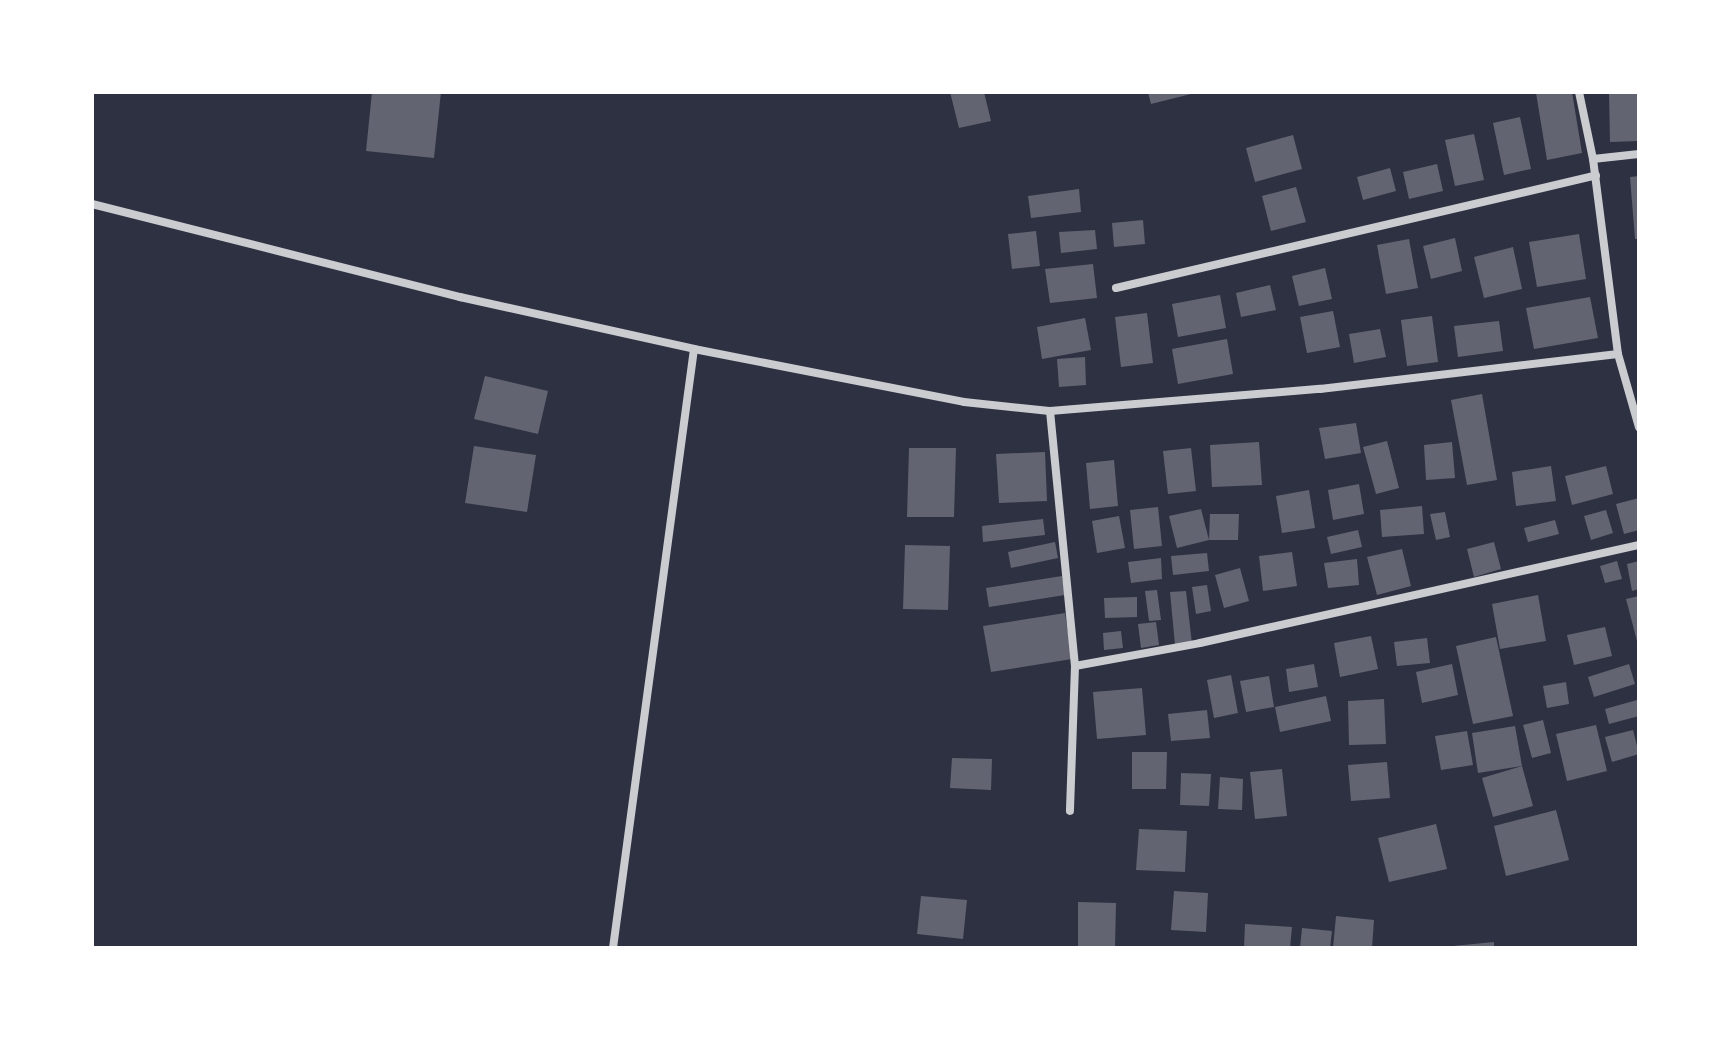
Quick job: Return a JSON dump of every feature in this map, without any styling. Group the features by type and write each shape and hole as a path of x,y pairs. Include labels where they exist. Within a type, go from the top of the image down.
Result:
{"street":[{"path":"1579,92 1596,175 1618,354 1639,427"},
{"path":"1593,159 1639,154"},
{"path":"1116,288 1596,175"},
{"path":"92,204 460,297 694,349 964,402 1050,411 1320,389 1618,354"},
{"path":"613,948 694,349"},
{"path":"1050,411 1075,666 1070,811"},
{"path":"1075,666 1200,643 1639,545"}],"building":[{"path":"372,92 441,92 434,158 366,151"},
{"path":"950,92 984,92 991,121 959,128"},
{"path":"1148,92 1195,92 1195,93 1151,104"},
{"path":"1572,92 1582,153 1547,160 1536,93"},
{"path":"1609,92 1639,92 1639,141 1610,142"},
{"path":"1520,117 1531,169 1504,175 1493,123"},
{"path":"1474,134 1484,180 1455,186 1445,140"},
{"path":"1293,135 1302,169 1255,182 1246,148"},
{"path":"1437,164 1443,191 1409,199 1403,172"},
{"path":"1390,168 1396,191 1363,200 1357,177"},
{"path":"1639,176 1639,239 1635,239 1630,177"},
{"path":"1296,187 1306,222 1271,231 1262,196"},
{"path":"1079,189 1081,212 1031,218 1028,196"},
{"path":"1143,220 1145,244 1114,247 1112,223"},
{"path":"1095,230 1097,249 1061,253 1059,232"},
{"path":"1036,231 1040,266 1012,269 1008,234"},
{"path":"1579,234 1586,279 1537,287 1529,242"},
{"path":"1455,238 1462,271 1431,279 1423,246"},
{"path":"1409,239 1418,288 1386,294 1377,245"},
{"path":"1513,247 1522,289 1484,298 1474,257"},
{"path":"1093,264 1097,298 1050,303 1045,269"},
{"path":"1325,268 1332,299 1299,306 1292,276"},
{"path":"1270,285 1276,310 1241,317 1236,293"},
{"path":"1220,295 1226,328 1178,337 1172,304"},
{"path":"1590,297 1598,338 1534,349 1526,308"},
{"path":"1333,311 1340,347 1307,353 1300,317"},
{"path":"1147,313 1153,363 1121,367 1115,317"},
{"path":"1432,316 1438,362 1407,366 1401,320"},
{"path":"1085,318 1091,350 1042,359 1037,327"},
{"path":"1499,321 1503,351 1458,357 1454,326"},
{"path":"1380,329 1386,357 1354,363 1349,334"},
{"path":"1227,339 1233,374 1178,384 1172,349"},
{"path":"1085,357 1086,385 1059,387 1057,359"},
{"path":"485,376 548,391 538,434 474,419"},
{"path":"1482,394 1497,480 1467,485 1451,400"},
{"path":"1356,423 1361,453 1325,459 1319,428"},
{"path":"1387,441 1399,488 1376,494 1363,447"},
{"path":"1259,442 1262,485 1212,487 1210,445"},
{"path":"1452,442 1455,478 1426,480 1424,445"},
{"path":"474,446 536,455 527,512 465,503"},
{"path":"909,448 956,448 954,517 907,517"},
{"path":"1191,448 1196,491 1168,494 1163,451"},
{"path":"1045,452 1047,501 999,503 996,454"},
{"path":"1114,460 1118,506 1090,509 1086,463"},
{"path":"1551,466 1556,501 1516,506 1512,472"},
{"path":"1606,466 1613,494 1572,505 1565,476"},
{"path":"1359,484 1364,514 1333,520 1328,490"},
{"path":"1309,490 1315,528 1282,533 1276,496"},
{"path":"1639,498 1639,530 1624,534 1616,504"},
{"path":"1422,506 1424,534 1382,537 1380,510"},
{"path":"1158,507 1162,546 1134,549 1130,510"},
{"path":"1201,509 1209,540 1177,548 1169,516"},
{"path":"1606,510 1613,533 1591,540 1584,516"},
{"path":"1445,512 1450,537 1436,540 1430,514"},
{"path":"1210,514 1239,514 1238,540 1209,540"},
{"path":"1119,516 1125,548 1097,553 1092,521"},
{"path":"1043,519 1045,535 983,542 982,526"},
{"path":"1555,520 1559,534 1528,542 1524,528"},
{"path":"1358,530 1362,547 1331,554 1327,537"},
{"path":"1055,542 1058,558 1011,568 1008,552"},
{"path":"1494,542 1501,569 1474,577 1467,549"},
{"path":"905,545 950,546 948,610 903,609"},
{"path":"1402,549 1411,586 1377,595 1367,557"},
{"path":"1292,552 1297,586 1263,591 1259,556"},
{"path":"1207,553 1209,571 1173,575 1171,556"},
{"path":"1161,558 1162,579 1131,583 1128,562"},
{"path":"1357,559 1359,585 1328,588 1324,563"},
{"path":"1617,561 1622,579 1605,583 1600,566"},
{"path":"1639,561 1639,589 1632,591 1627,564"},
{"path":"1240,568 1249,601 1224,608 1215,575"},
{"path":"1062,576 1065,595 989,607 986,588"},
{"path":"1207,585 1211,611 1196,614 1192,587"},
{"path":"1157,590 1161,620 1149,621 1145,591"},
{"path":"1186,591 1192,644 1175,645 1170,592"},
{"path":"1538,595 1546,641 1500,649 1492,604"},
{"path":"1639,596 1639,645 1638,645 1626,599"},
{"path":"1137,597 1137,617 1105,618 1104,598"},
{"path":"1065,613 1072,659 991,672 983,626"},
{"path":"1156,622 1159,645 1141,648 1138,624"},
{"path":"1605,627 1612,656 1574,665 1567,635"},
{"path":"1121,631 1123,648 1104,650 1103,633"},
{"path":"1371,636 1378,669 1340,677 1334,643"},
{"path":"1496,637 1513,716 1473,724 1456,646"},
{"path":"1427,638 1430,663 1397,666 1394,642"},
{"path":"1314,664 1318,687 1289,692 1286,669"},
{"path":"1452,664 1458,695 1422,703 1416,672"},
{"path":"1629,664 1635,684 1594,697 1588,677"},
{"path":"1231,675 1238,713 1214,718 1207,680"},
{"path":"1269,676 1274,707 1246,712 1240,681"},
{"path":"1566,682 1569,704 1547,708 1543,686"},
{"path":"1142,688 1146,735 1097,739 1093,692"},
{"path":"1326,696 1331,721 1280,732 1275,707"},
{"path":"1384,699 1386,744 1349,745 1348,701"},
{"path":"1637,700 1639,716 1609,724 1605,709"},
{"path":"1207,710 1210,738 1171,741 1168,714"},
{"path":"1543,720 1551,753 1532,758 1523,725"},
{"path":"1596,725 1607,771 1567,781 1556,734"},
{"path":"1515,726 1522,766 1478,773 1472,733"},
{"path":"1633,730 1639,754 1612,762 1605,737"},
{"path":"1467,731 1473,765 1441,770 1435,736"},
{"path":"1132,752 1167,752 1166,789 1132,789"},
{"path":"952,758 992,759 991,790 950,788"},
{"path":"1387,762 1390,798 1351,801 1348,765"},
{"path":"1522,766 1533,806 1493,817 1482,778"},
{"path":"1282,769 1287,816 1255,819 1250,772"},
{"path":"1181,773 1211,774 1209,806 1180,805"},
{"path":"1220,777 1243,779 1242,810 1218,809"},
{"path":"1556,810 1569,860 1506,876 1494,826"},
{"path":"1436,824 1447,869 1389,882 1378,838"},
{"path":"1139,829 1187,831 1185,872 1136,870"},
{"path":"1174,891 1208,893 1206,932 1171,930"},
{"path":"921,896 967,900 963,939 917,934"},
{"path":"1078,902 1116,903 1115,948 1078,948"},
{"path":"1336,916 1374,920 1372,948 1333,948"},
{"path":"1245,924 1292,927 1290,948 1244,948"},
{"path":"1302,928 1332,931 1330,948 1300,948"},
{"path":"1494,942 1494,948 1453,948 1453,946"}]}
